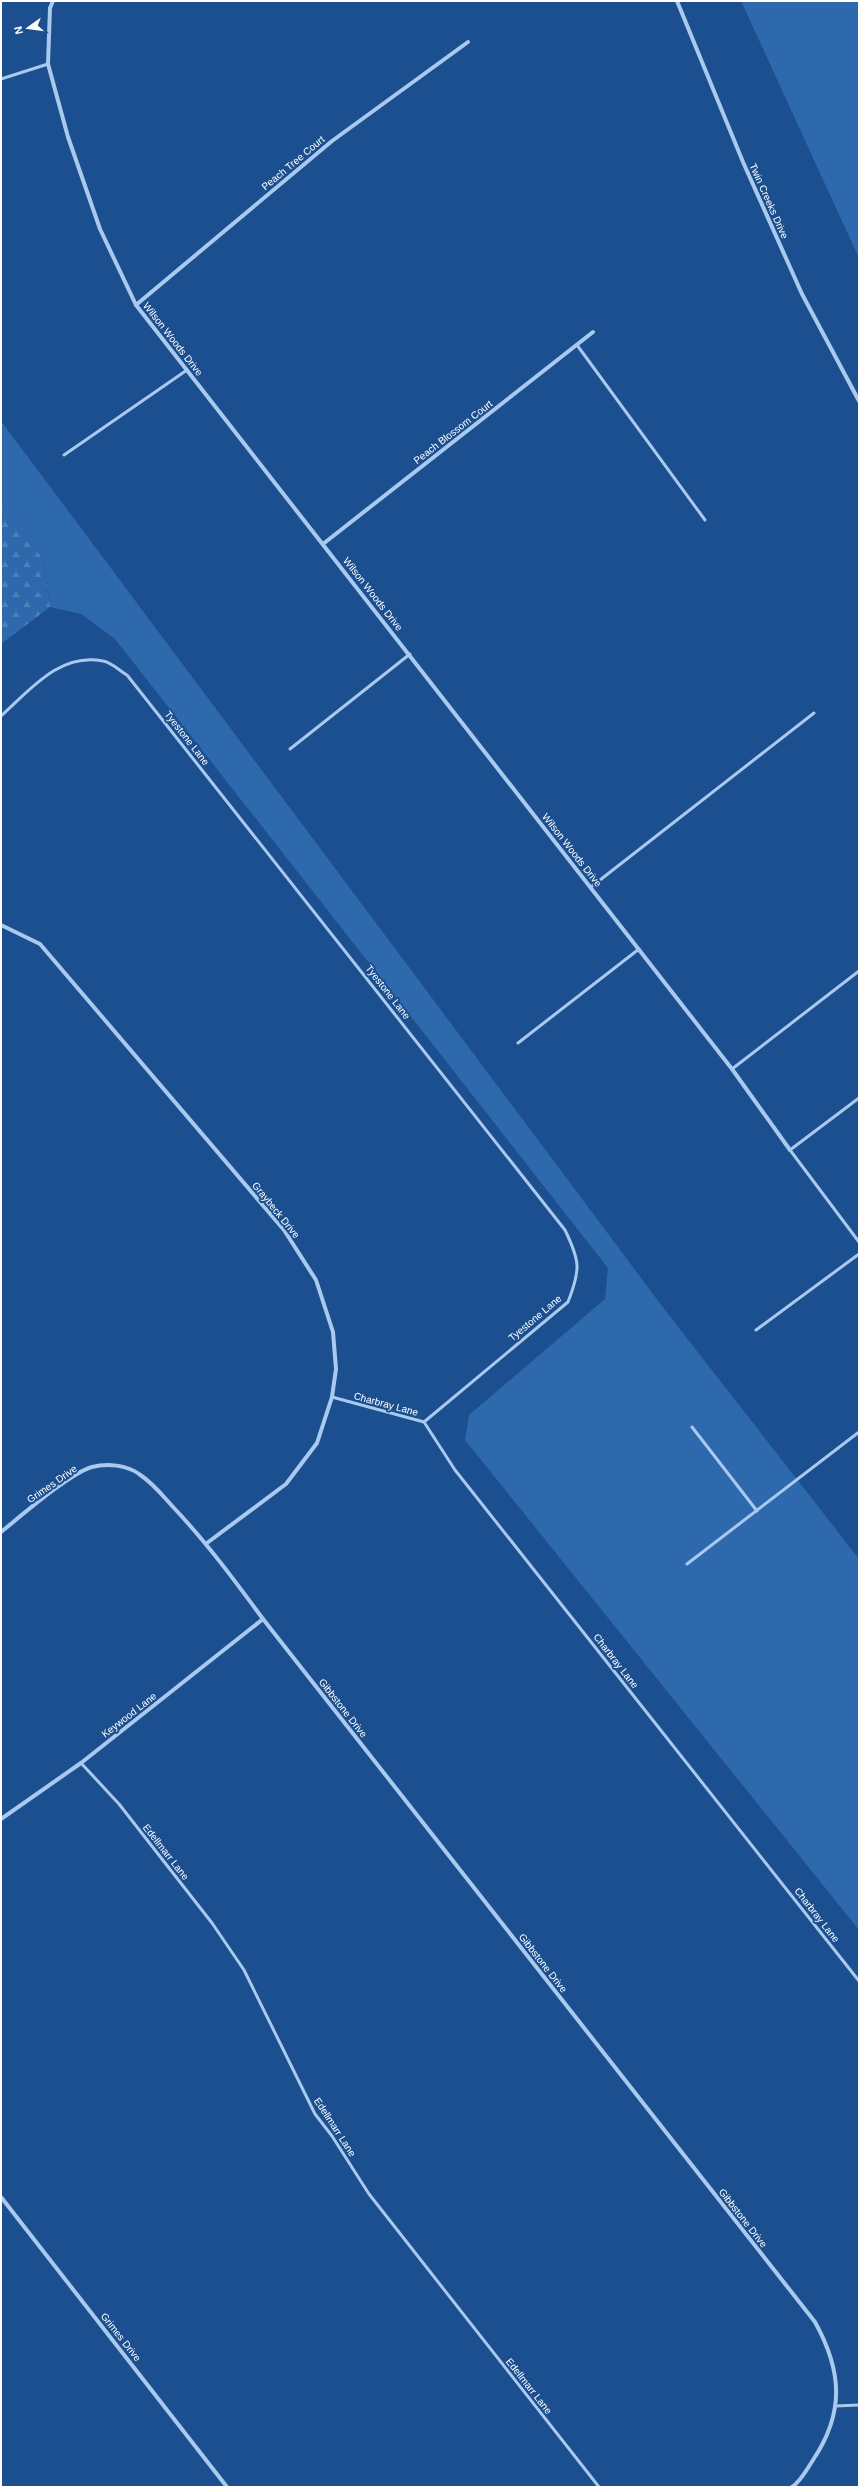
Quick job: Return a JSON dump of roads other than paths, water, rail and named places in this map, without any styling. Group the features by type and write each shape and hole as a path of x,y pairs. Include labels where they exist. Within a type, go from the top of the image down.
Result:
{"street":[{"name":"Wilson Woods Drive","path":"53,1 50,8 48,64 68,137 100,229 136,305 410,654 732,1069 790,1150"},
{"name":"Twin Creeks Drive","path":"677,1 743,162 802,294 859,402"},
{"name":"Peach Tree Court","path":"136,305 332,141 468,42"},
{"name":"Peach Blossom Court","path":"323,544 593,332"},
{"name":"Graybeck Drive","path":"1,925 40,944 284,1230 316,1280 333,1332 336,1370 332,1398 317,1443 286,1484 207,1543"},
{"name":"Grimes Drive","path":"1,1532 65,1482 91,1467 104,1465 121,1467 138,1473 156,1488 207,1543"},
{"name":"Gibbstone Drive","path":"207,1543 263,1619 815,2322 826,2342 834,2364 837,2385 836,2406 822,2446 792,2487"},
{"name":"Keywood Lane","path":"1,1819 81,1763 263,1619"},
{"name":"Grimes Drive","path":"1,2197 227,2487"}],"lane":[{"path":"1,79 48,64"},
{"path":"577,345 706,520"},
{"path":"64,455 187,370"},
{"path":"290,749 410,654"},
{"name":"Tyestone Lane","path":"1,716 52,670 81,660 104,661 127,675 565,1230 577,1255 576,1281 568,1302 424,1422"},
{"path":"591,887 814,713"},
{"path":"518,1043 639,949"},
{"path":"732,1069 859,971"},
{"path":"859,1098 790,1150 859,1242"},
{"path":"756,1330 859,1254"},
{"name":"Charbray Lane","path":"332,1398 424,1422 455,1470 859,1980"},
{"path":"692,1427 757,1511"},
{"path":"687,1564 859,1432"},
{"name":"Edellmarr Lane","path":"81,1763 119,1804 212,1922 244,1970 315,2114 332,2136 369,2194 599,2487"},
{"path":"836,2406 859,2405"}]}
